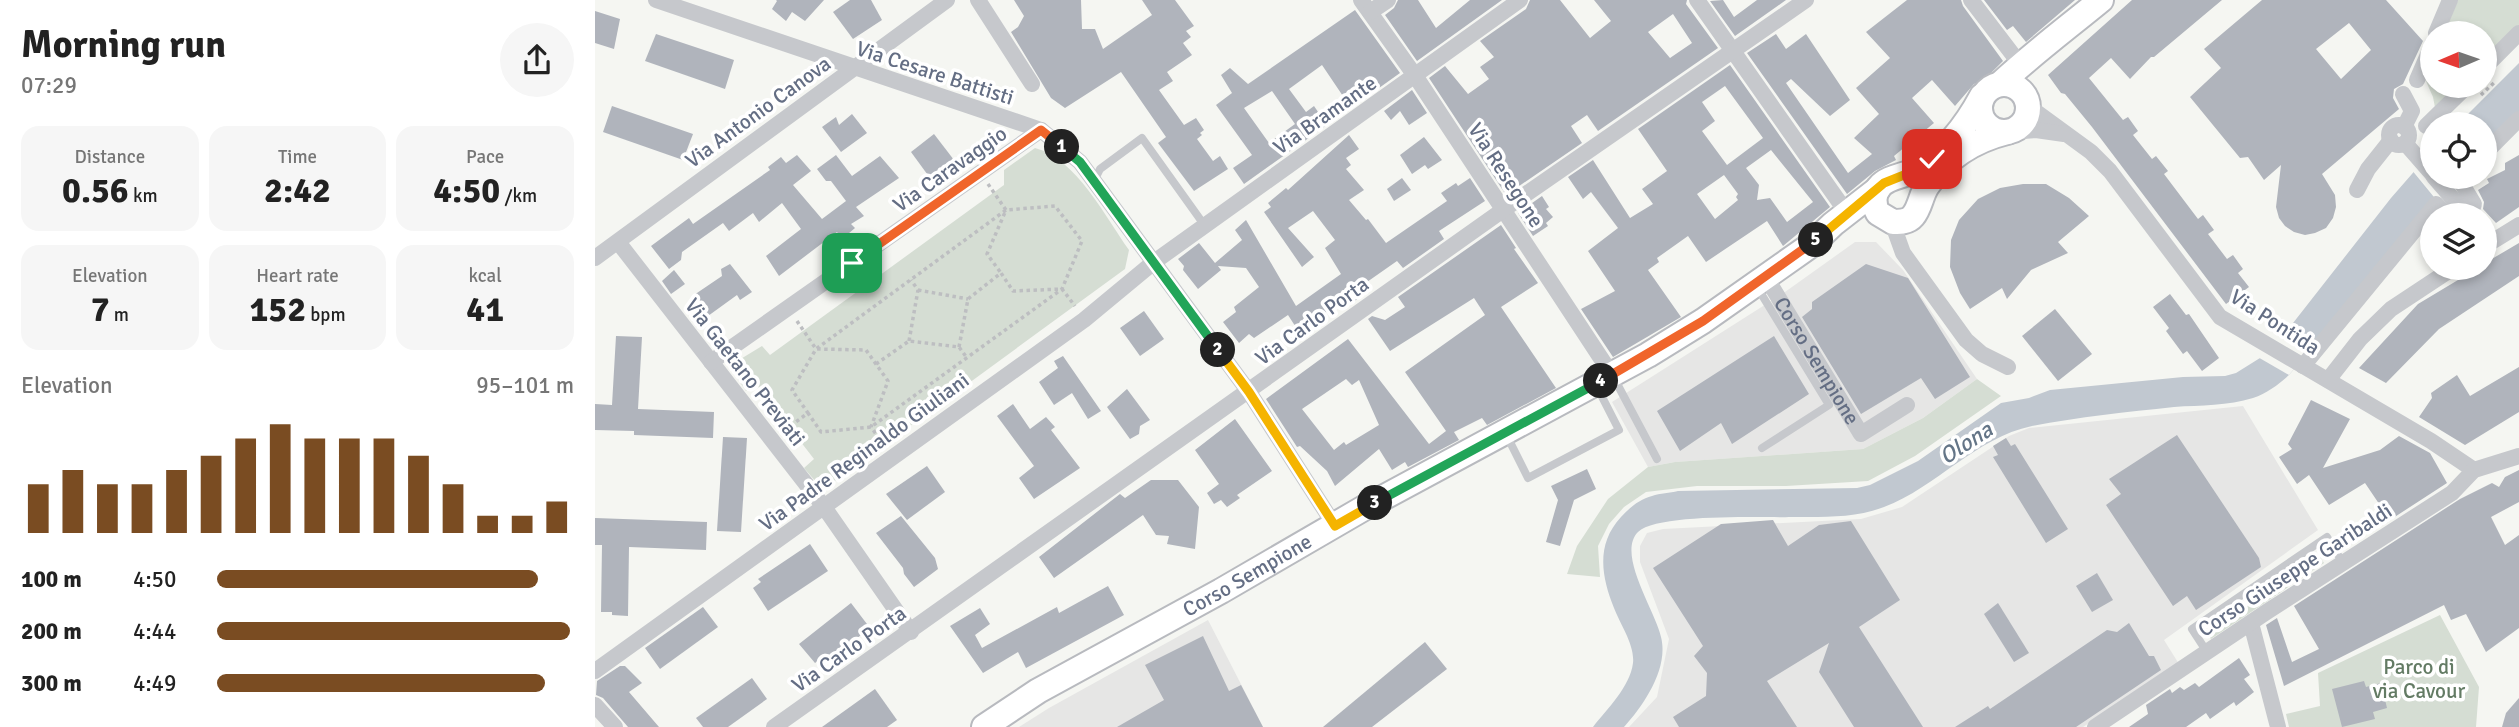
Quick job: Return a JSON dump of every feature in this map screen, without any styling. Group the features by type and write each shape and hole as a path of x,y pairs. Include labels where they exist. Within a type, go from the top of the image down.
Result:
{"main road":[{"name":"Corso Sempione","path":"984,727 1038,691 1604,380 1703,321 1811,245 1888,180 1920,168 1949,144 1991,90 2101,0"},
{"name":"Corso Sempione","path":"2008,132 2025,120 2037,64 2050,43"},
{"path":"2008,132 1996,131 1985,123 1979,110 1991,90 2015,86 2027,103"},
{"path":"1878,189 1874,204 1893,219 1914,215 1927,186 1950,162 1977,141 2008,132"},
{"name":"Corso Sempione","path":"1811,245 1859,221 1893,219"}],"street":[{"name":"Via Cesare Battisti","path":"656,0 1041,130"},
{"name":"Via Antonio Canova","path":"595,258 947,0"},
{"path":"978,0 1032,84"},
{"path":"1365,6 1388,0"},
{"name":"Via Bramante","path":"1154,262 1520,0"},
{"path":"1697,0 1847,213"},
{"name":"Via Carlo Porta","path":"774,727 1503,210 1806,0"},
{"path":"1971,0 2020,64"},
{"path":"2441,21 2450,0"},
{"name":"Via Resegone","path":"1365,6 1416,77 1503,210 1604,380"},
{"path":"2497,55 2519,33"},
{"path":"2417,79 2420,72"},
{"path":"2357,190 2368,169 2403,141 2412,111 2403,94"},
{"path":"2440,112 2455,98"},
{"name":"Via Pontida","path":"2027,103 2091,152 2110,171 2220,317 2431,441 2475,470"},
{"path":"2497,141 2519,118"},
{"path":"1041,130 1080,162 1249,392 1335,526"},
{"name":"Via Caravaggio","path":"711,362 1041,130"},
{"path":"2008,132 2036,130 2066,134"},
{"path":"2403,141 2420,161"},
{"path":"1893,219 1903,253 1966,340 1982,354 2008,367"},
{"path":"2302,366 2420,223"},
{"path":"2497,236 2519,225"},
{"name":"Via Gaetano Previati","path":"618,242 824,507 911,632"},
{"name":"Via Padre Reginaldo Giuliani","path":"595,671 1084,320 1154,262"},
{"path":"2328,380 2360,339 2391,309 2435,280"},
{"name":"Corso Sempione","path":"1761,281 1861,434 1907,405"},
{"name":"Corso Giuseppe Garibaldi","path":"2095,727 2452,493 2475,470 2519,456"},
{"path":"2252,623 2278,727"},
{"path":"595,705 615,727"}],"lane":[{"path":"1094,181 1100,169 1142,138 1205,226"},
{"path":"1761,281 1829,405 1762,448"},
{"path":"1506,433 1528,478 1619,430 1604,380"},
{"path":"1604,380 1657,459"},
{"path":"2207,653 2192,629 2326,537 2343,562"}],"path":[{"path":"2497,79 2500,76"},
{"path":"982,172 1006,210"},
{"path":"1055,206 1082,241 1062,289 871,427 821,432 792,390 816,349 1006,210 1055,206"},
{"path":"1006,210 987,254 1013,291 1062,289"},
{"path":"967,358 959,347 968,299 1001,273"},
{"path":"910,279 918,290 968,299"},
{"path":"1062,289 1084,320"},
{"path":"909,341 918,290"},
{"path":"788,308 816,349"},
{"path":"876,364 909,341 959,347"},
{"path":"816,349 866,350 888,381 871,427"},
{"path":"772,440 809,413"},
{"path":"871,427 891,458"}],"shaded area":[{"path":"1855,242 1876,242 1903,270 1977,379 1923,418 1863,449 1675,462 1648,467 1612,402 1785,292"},
{"path":"2243,406 2318,530 2164,640 2179,664 2083,727 1629,727 1657,697 1669,639 1640,562 1640,546 1647,533 1663,529 1861,519 1902,507 2009,436 2029,428"},
{"path":"1208,620 1263,727 1019,727 1049,708"}],"green space":[{"path":"2458,0 2519,0 2519,28 2497,52 2497,21 2449,21"},
{"path":"2433,98 2455,98 2442,112 2436,112"},
{"path":"1035,148 1064,164 1089,191 1129,250 1125,269 832,483 816,482 804,468 814,459 756,384 746,391 737,378 739,360 762,346 770,355 1004,185 1004,170"},
{"path":"1977,379 2001,396 1915,456 1868,481 1786,486 1697,486 1646,492 1624,507 1609,524 1598,546 1600,577 1567,574 1577,546 1608,499 1648,467 1675,462 1863,449 1923,418"},
{"path":"2385,514 2389,519 2349,546 2345,540"},
{"path":"2320,557 2324,563 2211,639 2207,633"},
{"name":"Parco di via Cavour","path":"2440,615 2479,687 2476,727 2289,727 2286,714 2320,706 2318,673"}],"water":[{"path":"2519,63 2519,113 2497,135 2497,112 2470,112 2484,98 2497,98 2497,85"},
{"name":"Olona","path":"2420,165 2420,189 2446,189 2434,203 2420,203 2420,220 2289,375 2263,394 2214,405 2085,417 2011,432 1974,452 1903,498 1862,513 1829,517 1689,519 1649,526 1638,532 1632,542 1634,568 1658,626 1663,649 1661,661 1647,697 1624,727 1593,727 1623,689 1633,663 1629,642 1606,584 1603,561 1604,549 1613,527 1635,504 1655,495 1678,491 1857,488 1870,485 1918,461 2001,403 2029,398 2050,390 2236,373 2260,358 2282,337"}],"pier":[{"path":"2420,159 2420,180 2411,169"},
{"path":"2427,189 2450,189 2438,202"},
{"path":"2279,335 2308,352 2289,375 2256,356"}],"building":[{"path":"776,0 824,0 805,21 792,12 786,21 772,9"},
{"path":"850,0 871,0 882,20 853,39 833,12"},
{"path":"1014,0 1081,0 1082,29 1095,29 1103,49 1152,15 1142,0 1175,0 1194,26 1186,31 1191,37 1183,43 1192,55 1167,72 1173,81 1159,90 1184,125 1196,118 1204,130 1197,139 1213,161 1220,156 1228,169 1194,191 1158,143 1166,137 1121,72 1065,108 1051,98 1011,32 1018,27 1024,16"},
{"path":"1398,0 1418,0 1436,28 1470,0 1502,0 1417,61 1385,15 1394,8"},
{"path":"1530,0 1560,0 1590,38 1611,21 1594,0 1687,0 1686,4 1718,48 1598,131 1587,115 1571,126 1582,143 1506,195 1429,78 1445,66 1468,94 1489,79 1480,67 1494,57 1480,41 1526,9","holes":["1673,14 1692,43 1670,58 1648,32"]},
{"path":"1723,0 1734,17 1757,0 1786,0 1735,36 1710,1"},
{"path":"1907,0 1961,0 2003,61 1983,81 1974,84 1955,106 1932,80 1912,98 1934,123 1894,156 1896,160 1875,171 1847,194 1747,53 1776,34 1786,49 1806,34 1850,100 1830,116 1791,79 1786,83 1848,173 1872,154 1854,138 1879,114 1856,88 1890,58 1866,32"},
{"path":"1984,0 2075,0 2026,42 2013,26 2007,30"},
{"path":"2132,0 2222,0 2151,57 2130,79 2111,58 2089,78 2123,120 2128,117 2138,131 2133,135 2152,159 2156,156 2168,171 2164,174 2198,219 2203,215 2214,230 2208,234 2227,259 2233,255 2243,269 2238,273 2249,287 2226,304 2092,127 2048,75"},
{"path":"2262,0 2386,0 2420,38 2420,47 2403,84 2394,89 2393,98 2399,109 2322,174 2335,195 2333,218 2326,228 2305,235 2294,232 2279,218 2276,207 2281,165 2264,180 2248,157 2240,158 2190,97 2221,68 2204,49","holes":["2349,23 2371,50 2341,79 2316,49"]},
{"path":"1355,10 1400,73 1351,108 1322,65 1289,89 1306,112 1314,106 1327,125 1244,184 1233,168 1252,155 1216,105 1232,93 1221,75 1230,68 1248,84","holes":["1272,91 1295,124 1269,143 1244,108"]},
{"path":"595,11 620,19 614,49 595,43"},
{"path":"656,34 734,60 725,89 645,61"},
{"path":"1730,65 1830,207 1783,246 1767,221 1706,262 1688,236 1657,258 1659,262 1648,270 1681,317 1613,357 1581,309 1615,291 1588,251 1618,228 1591,192 1583,199 1568,177 1593,160 1630,218 1653,204 1642,189 1667,171 1638,129","holes":["1725,86 1763,138 1727,165 1702,131 1715,121 1702,102","1771,150 1813,202 1787,222 1770,198 1757,200 1759,185 1746,168","1724,175 1738,194 1738,200 1715,219 1697,194"]},
{"path":"1412,90 1427,113 1409,125 1400,111 1391,120 1384,111"},
{"path":"612,106 693,134 683,160 603,132"},
{"path":"852,114 867,133 841,152 822,127 836,117 839,125"},
{"path":"934,134 954,160 930,178 911,152"},
{"path":"1349,135 1359,149 1346,158 1351,165 1346,169 1364,190 1349,200 1386,243 1447,201 1441,193 1456,183 1458,186 1470,178 1485,201 1439,231 1444,239 1403,268 1397,261 1367,282 1371,289 1352,303 1347,297 1299,332 1288,315 1254,338 1249,334 1239,343 1223,322 1236,312 1234,307 1259,287 1246,268 1218,266 1221,270 1198,289 1178,259 1199,243 1215,263 1242,240 1235,230 1246,220 1296,306 1341,274 1325,248 1335,240 1313,211 1288,228 1314,257 1302,267 1264,212 1271,207 1268,203 1286,188 1288,190"},
{"path":"1424,137 1442,160 1428,169 1425,165 1412,174 1400,155"},
{"path":"797,155 811,171 793,185 822,219 846,201 831,181 826,181 817,169 836,155 852,176 880,156 899,178 856,207 864,216 851,224 855,228 842,239 837,232 779,276 766,256 801,229 782,203 759,222 753,213 729,231 723,223 682,252 681,260 669,269 651,246 689,218 693,224 770,170 768,167 781,157 786,163"},
{"path":"2519,155 2519,207 2497,222 2497,203 2484,203 2478,190 2497,189 2497,174 2505,170 2505,163"},
{"path":"1402,178 1411,190 1394,201 1387,189"},
{"path":"2046,184 2069,198 2089,216 2058,242 2068,253 2031,270 2007,299 2002,288 1970,309 1960,293 1950,267 1951,240 1959,220 1978,199 2000,188"},
{"path":"1542,196 1549,207 1546,209 1553,217 1546,223 1548,226 1533,236 1518,213"},
{"path":"1501,225 1538,283 1501,307 1556,388 1487,425 1482,418 1454,432 1459,440 1408,467 1405,462 1392,470 1379,449 1335,486 1327,471 1300,446 1297,447 1266,399 1348,339 1429,444 1446,431 1405,372 1485,315 1474,298 1390,351 1368,319 1372,316 1385,320 1405,307 1398,297","holes":["1346,379 1352,385 1359,380 1379,425 1346,445 1344,442 1334,450 1302,409"]},
{"path":"2519,243 2519,276 2439,329 2386,383 2359,368 2418,304 2458,280 2497,280 2497,256"},
{"path":"730,264 752,292 740,300 737,295 708,316 694,295 722,276 721,269"},
{"path":"1866,264 1908,278 1970,377 1935,399 1921,378 1861,414 1802,317 1812,309 1812,302"},
{"path":"674,270 685,284 671,294 662,281"},
{"path":"2170,294 2186,315 2189,314 2219,358 2202,371 2187,351 2183,354 2166,331 2169,328 2153,307"},
{"path":"2055,309 2092,354 2058,381 2022,336"},
{"path":"1144,311 1164,339 1140,356 1120,328"},
{"path":"616,336 642,337 638,409 714,412 713,438 634,435 634,431 595,430 595,404 612,405"},
{"path":"1774,336 1809,394 1732,444 1721,423 1680,451 1657,411"},
{"path":"1063,356 1101,411 1088,419 1072,393 1054,405 1039,382 1058,368 1054,361"},
{"path":"2519,367 2519,412 2465,445 2419,417 2432,398 2431,393 2457,375 2470,396"},
{"path":"1127,389 1150,420 1140,426 1139,434 1130,439 1107,407"},
{"path":"2311,400 2350,419 2323,468 2380,450 2399,436 2430,453 2447,483 2390,520 2365,483 2329,505 2309,475 2297,484 2279,457 2292,449 2288,444"},
{"path":"1013,404 1030,429 1046,417 1055,427 1051,430 1080,468 1034,499 1019,478 1034,466 997,416"},
{"path":"1235,419 1272,471 1237,495 1240,498 1227,507 1221,500 1214,504 1207,493 1219,484 1195,450"},
{"path":"2177,435 2259,558 2261,567 2196,610 2187,596 2173,606 2106,505 2121,494 2109,479"},
{"path":"723,437 747,438 741,532 717,531"},
{"path":"2006,438 2011,446 2015,444 2068,529 2046,543 1993,457 1998,455 1993,446"},
{"path":"927,466 945,492 907,520 886,494"},
{"path":"1587,469 1596,489 1574,500 1560,546 1546,542 1558,500 1551,486"},
{"path":"2519,470 2519,502 2491,517 2505,545 2519,535 2519,628 2486,652 2466,614 2451,620 2444,605 2284,686 2266,625 2277,618 2292,662 2319,649 2294,606 2460,499 2492,483 2499,487 2505,477"},
{"path":"1151,480 1178,480 1199,507 1195,549 1167,544 1169,536 1156,535 1143,515 1054,578 1039,557 1120,494 1125,498"},
{"path":"901,516 935,558 938,569 914,587 876,533"},
{"path":"595,518 707,522 706,550 629,547 628,616 601,612 602,545 595,545"},
{"path":"1773,520 1788,546 1819,525 1851,521 1900,600 1859,627 1923,727 1854,727 1819,672 1829,643 1767,681 1797,727 1679,727 1673,717 1706,696 1707,673 1694,656 1703,646 1653,568 1721,524"},
{"path":"810,544 828,571 768,611 753,588 761,582 758,579"},
{"path":"2097,573 2113,600 2092,612 2076,586"},
{"path":"1108,586 1124,615 1026,668 1018,652 983,673 950,626 980,608 990,624 975,635 982,648 1057,607 1059,613"},
{"path":"851,603 870,628 823,665 819,660 815,663 799,644"},
{"path":"1998,603 2029,653 2014,662 1984,614"},
{"path":"703,607 718,627 660,669 645,648"},
{"path":"2129,623 2161,670 2076,727 1955,727 1988,706 1990,709 2107,630 2117,632"},
{"path":"1203,636 1229,691 1241,685 1263,727 1117,727 1164,700 1145,665"},
{"path":"1425,642 1447,669 1372,727 1323,727"},
{"path":"2239,658 2250,675 2244,679 2254,692 2236,706 2234,702 2210,719 2206,713 2186,727 2129,727 2148,714 2146,705 2170,689 2172,693 2180,687 2184,690 2195,683 2199,687"},
{"path":"620,666 625,666 642,683 629,692 659,727 628,727 603,698 596,695 597,681"},
{"path":"752,678 767,699 728,727 703,727 696,718"},
{"path":"2364,681 2366,687 2381,683 2387,708 2373,712 2375,719 2342,727 2332,689"},
{"path":"875,689 897,720 887,727 822,727"},
{"path":"2519,698 2519,727 2502,727 2506,713"}],"route":[{"path":"852,263 1041,130 1080,162 1249,392 1335,526 1648,355 1703,321 1811,245 1888,180 1914,171 1932,159"}]}
